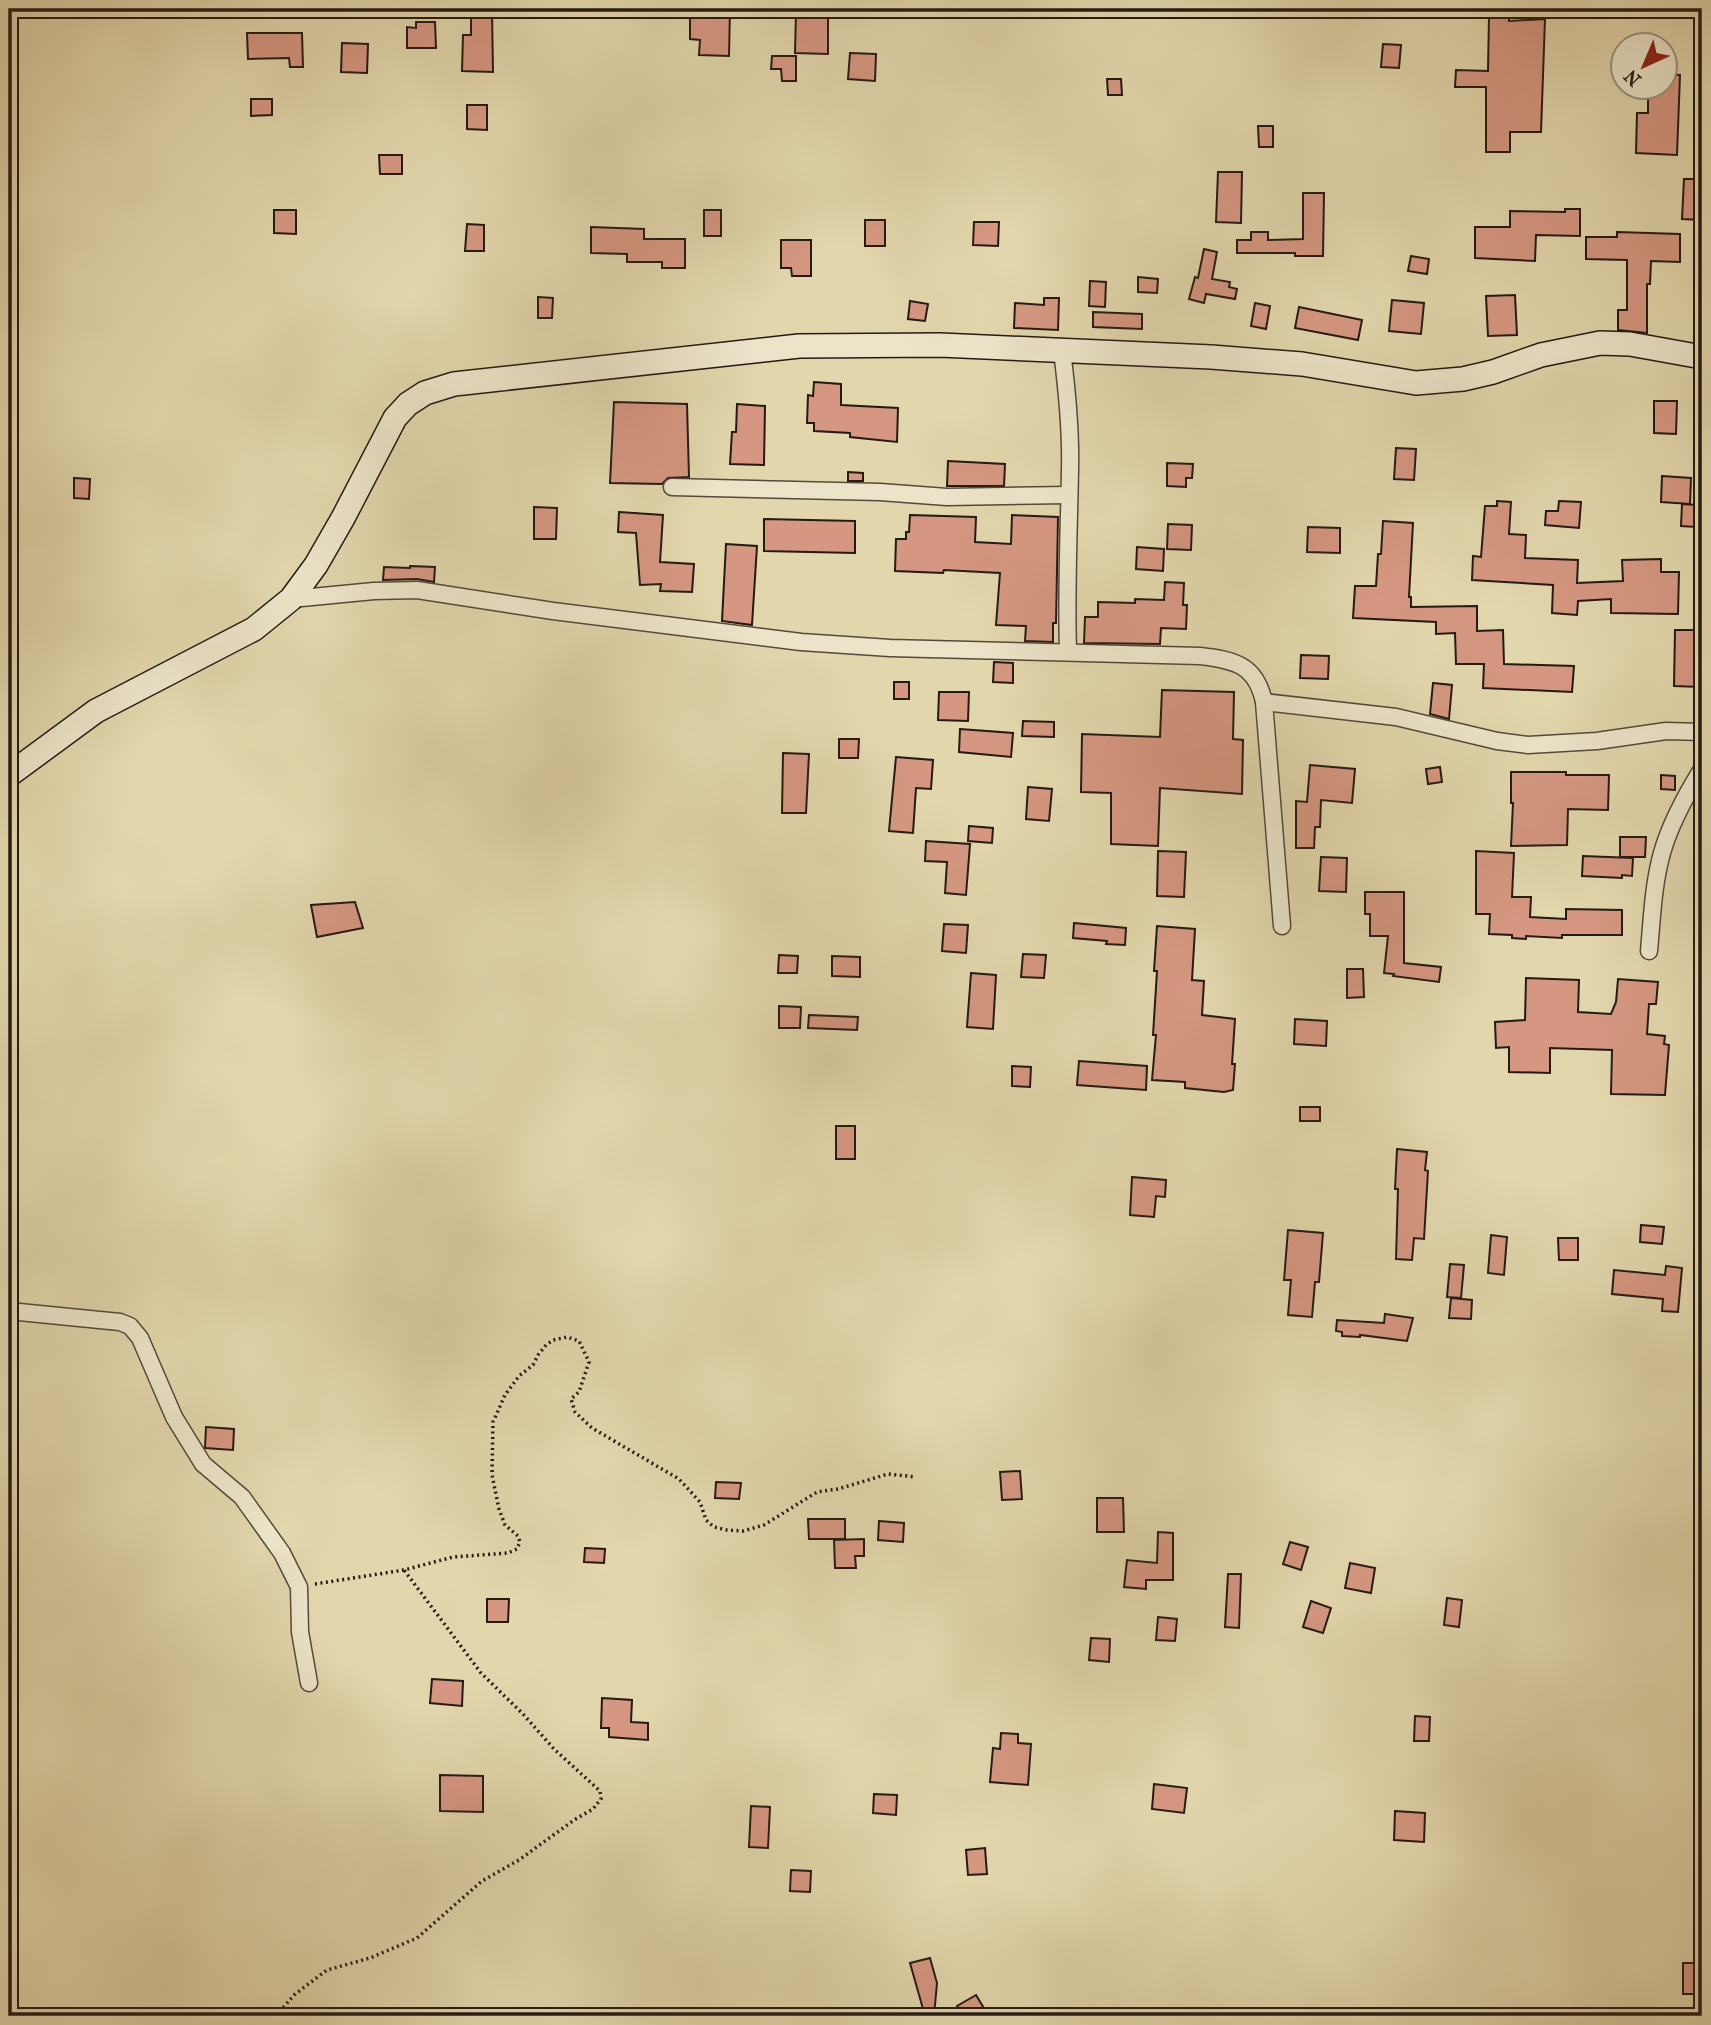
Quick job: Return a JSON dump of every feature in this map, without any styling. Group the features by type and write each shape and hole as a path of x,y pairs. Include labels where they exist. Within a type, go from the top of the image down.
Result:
{"street":[{"path":"9,775 96,710 254,629 291,599 316,565 344,518 395,418 408,404 425,393 454,384 525,374 799,346 940,345 1256,360 1303,364 1416,383 1464,379 1541,355 1600,343 1630,344 1702,357"},
{"path":"1062,351 1069,432 1068,651"},
{"path":"672,487 880,492 947,497 1069,495"},
{"path":"291,599 417,590 553,611 801,642 890,648 1068,651 1223,659 1247,669 1261,688 1282,926"},
{"path":"1264,702 1396,717 1497,741 1528,745 1597,741 1666,731 1702,732"},
{"path":"1649,951 1662,852 1690,789 1702,769"},
{"path":"9,1311 120,1322 130,1326 149,1356 174,1417 203,1464 243,1497 282,1553 299,1587 300,1632 309,1683"}],"path":[{"path":"299,1587 404,1570 453,1557 508,1553 516,1549 520,1542 518,1536 505,1525 492,1475 493,1422 505,1395 533,1365 546,1345 553,1340 567,1337 579,1341 589,1362 579,1392 571,1399 575,1412 592,1428 679,1479 700,1502 706,1520 714,1527 743,1531 764,1525 817,1492 838,1489 888,1474 916,1477"},
{"path":"276,2016 295,1995 327,1970 370,1958 417,1938 482,1881 519,1860 593,1809 601,1799 600,1791 554,1749 481,1673 404,1570"}],"building":[{"path":"690,9 730,9 729,56 699,55 700,40 690,39"},
{"path":"828,9 828,54 795,53 796,11"},
{"path":"471,11 492,11 493,72 462,71 463,35 471,35"},
{"path":"1489,16 1509,16 1509,21 1545,19 1541,132 1510,132 1510,152 1486,152 1486,87 1455,87 1456,70 1488,71"},
{"path":"416,22 435,22 436,48 407,48 407,27 416,28"},
{"path":"247,33 302,33 303,67 290,67 289,58 248,59"},
{"path":"342,43 368,44 367,73 341,72"},
{"path":"1383,44 1401,45 1399,68 1381,67"},
{"path":"850,53 876,54 875,81 848,79"},
{"path":"772,56 796,56 796,81 782,81 781,69 771,69"},
{"path":"1107,79 1121,79 1122,95 1108,95"},
{"path":"251,99 272,99 272,115 251,116"},
{"path":"1648,102 1679,102 1677,155 1636,153 1637,113 1648,113"},
{"path":"467,105 487,105 487,130 467,129"},
{"path":"1258,126 1273,126 1273,147 1259,147"},
{"path":"379,155 402,155 402,174 380,174"},
{"path":"1218,172 1242,172 1241,223 1216,222"},
{"path":"1684,179 1701,179 1702,220 1682,219"},
{"path":"1303,193 1324,193 1323,256 1237,253 1237,240 1251,240 1251,232 1268,232 1268,240 1303,239"},
{"path":"1565,209 1580,209 1580,236 1536,235 1535,261 1475,258 1475,227 1510,227 1510,211 1565,212"},
{"path":"274,210 296,210 296,234 274,233"},
{"path":"704,210 721,210 721,236 704,236"},
{"path":"865,220 885,220 885,246 865,246"},
{"path":"974,222 999,222 998,246 973,245"},
{"path":"467,224 484,225 484,251 465,251"},
{"path":"591,227 644,229 644,239 685,239 685,268 662,268 662,262 627,262 627,254 591,253"},
{"path":"1617,232 1680,234 1680,262 1651,261 1650,284 1647,284 1647,333 1618,330 1618,310 1627,310 1627,260 1586,259 1586,237 1617,237"},
{"path":"781,240 811,240 811,276 792,276 791,268 781,268"},
{"path":"1204,249 1217,252 1212,279 1230,282 1229,287 1237,289 1235,299 1206,294 1204,303 1189,299 1195,277 1198,278"},
{"path":"1411,256 1429,259 1427,274 1408,271"},
{"path":"1138,277 1158,279 1157,293 1138,292"},
{"path":"1090,281 1106,282 1105,307 1089,306"},
{"path":"1515,295 1517,335 1488,336 1486,296"},
{"path":"538,297 553,298 552,318 538,318"},
{"path":"1044,298 1059,298 1058,330 1014,328 1015,303 1044,305"},
{"path":"1392,300 1424,303 1421,334 1389,331"},
{"path":"910,301 928,304 925,321 908,319"},
{"path":"1255,303 1270,306 1266,329 1251,326"},
{"path":"1299,307 1362,320 1358,340 1295,328"},
{"path":"1093,312 1142,314 1142,329 1093,327"},
{"path":"814,382 841,384 841,405 898,408 897,442 850,437 850,433 814,431 814,423 807,423 808,395 813,396"},
{"path":"1654,401 1677,401 1676,434 1654,433"},
{"path":"614,402 687,404 689,477 668,478 662,484 610,483"},
{"path":"737,404 765,406 764,465 730,464 732,432 736,432"},
{"path":"1396,448 1416,449 1414,480 1394,479"},
{"path":"948,461 1005,464 1004,486 947,486"},
{"path":"1167,463 1193,464 1192,478 1186,478 1186,487 1167,486"},
{"path":"848,472 863,473 863,481 848,481"},
{"path":"1662,476 1691,478 1690,504 1661,502"},
{"path":"74,478 90,479 89,499 74,498"},
{"path":"1497,501 1511,502 1509,534 1526,535 1525,558 1578,560 1577,583 1623,581 1622,560 1661,559 1661,572 1679,572 1678,614 1611,613 1611,599 1578,601 1577,615 1552,613 1553,585 1472,580 1473,556 1481,557 1485,506 1497,506"},
{"path":"1559,501 1581,502 1579,528 1545,525 1546,511 1558,511"},
{"path":"1682,504 1697,505 1696,527 1681,526"},
{"path":"534,507 557,508 556,539 534,539"},
{"path":"619,512 663,515 660,562 694,564 692,592 660,591 661,584 640,585 636,533 618,532"},
{"path":"910,515 976,517 975,542 1011,544 1012,515 1058,517 1056,623 1053,623 1053,642 1025,641 1026,626 996,625 1000,573 895,571 896,539 906,539"},
{"path":"764,519 855,521 855,553 764,551"},
{"path":"1383,521 1413,523 1409,597 1411,607 1477,606 1477,631 1503,630 1504,664 1574,666 1572,692 1483,688 1484,664 1456,664 1455,633 1436,634 1436,622 1353,618 1355,586 1376,586"},
{"path":"1168,524 1192,525 1191,550 1167,549"},
{"path":"1308,527 1340,528 1340,553 1307,552"},
{"path":"726,544 757,546 752,625 722,621"},
{"path":"1137,547 1164,549 1163,571 1136,569"},
{"path":"384,567 435,567 434,582 417,579 383,580"},
{"path":"1165,582 1184,583 1186,629 1161,628 1160,644 1084,643 1085,617 1098,617 1098,602 1135,603 1135,599 1164,600"},
{"path":"1675,630 1702,630 1701,687 1674,686"},
{"path":"1301,655 1329,656 1328,679 1300,678"},
{"path":"994,662 1013,663 1013,683 993,682"},
{"path":"894,682 909,682 909,699 894,699"},
{"path":"1433,683 1452,685 1449,719 1430,714"},
{"path":"1162,690 1234,692 1233,739 1243,740 1242,794 1160,788 1158,846 1111,844 1111,793 1081,792 1082,734 1160,737"},
{"path":"939,692 969,692 968,721 938,720"},
{"path":"1023,721 1054,722 1054,737 1022,736"},
{"path":"960,729 1013,733 1011,757 959,752"},
{"path":"839,739 859,739 858,758 839,758"},
{"path":"783,753 809,754 806,813 782,813"},
{"path":"896,757 933,760 931,789 916,788 913,833 889,831"},
{"path":"1310,765 1355,769 1352,803 1321,800 1320,827 1315,827 1314,848 1296,848 1296,801 1307,802"},
{"path":"1440,767 1442,782 1428,784 1426,769"},
{"path":"1511,772 1609,775 1608,810 1568,809 1567,845 1511,846"},
{"path":"1661,775 1675,776 1675,790 1661,789"},
{"path":"1028,787 1052,789 1049,821 1026,819"},
{"path":"969,826 993,828 992,843 968,841"},
{"path":"1620,837 1646,837 1645,857 1620,857"},
{"path":"926,841 970,844 966,895 945,893 947,862 925,861"},
{"path":"1158,851 1186,852 1184,897 1157,896"},
{"path":"1476,851 1514,853 1512,897 1531,897 1530,917 1566,919 1566,909 1622,910 1622,935 1562,935 1562,938 1526,936 1526,939 1489,934 1490,914 1476,914"},
{"path":"1583,856 1633,858 1632,876 1582,876"},
{"path":"1321,857 1347,858 1346,892 1319,891"},
{"path":"1365,892 1404,892 1404,963 1441,967 1439,982 1384,973 1388,936 1370,936 1370,914 1365,914"},
{"path":"355,902 363,928 317,937 311,905"},
{"path":"1074,923 1126,928 1125,945 1073,938"},
{"path":"944,924 968,925 966,953 942,951"},
{"path":"1157,926 1195,929 1192,980 1204,981 1202,1015 1235,1019 1233,1090 1224,1092 1185,1088 1185,1082 1152,1080 1156,1035 1153,1035"},
{"path":"1023,954 1046,955 1044,978 1021,977"},
{"path":"779,955 798,956 797,973 778,973"},
{"path":"832,956 860,957 860,977 832,976"},
{"path":"1347,969 1363,969 1364,997 1347,998"},
{"path":"971,973 996,975 993,1029 967,1027"},
{"path":"1526,978 1579,980 1578,1012 1611,1014 1616,1002 1618,979 1658,982 1656,1004 1649,1004 1647,1034 1665,1036 1664,1044 1669,1045 1665,1095 1611,1094 1612,1050 1550,1048 1550,1073 1509,1072 1509,1047 1496,1048 1495,1022 1525,1020"},
{"path":"779,1006 801,1007 800,1028 779,1028"},
{"path":"809,1015 858,1017 857,1030 808,1028"},
{"path":"1295,1019 1327,1021 1326,1046 1294,1044"},
{"path":"1079,1061 1147,1066 1146,1090 1077,1085"},
{"path":"1012,1066 1031,1067 1030,1087 1012,1086"},
{"path":"1300,1107 1320,1107 1320,1121 1300,1121"},
{"path":"836,1126 855,1126 855,1159 836,1159"},
{"path":"1397,1149 1427,1152 1424,1239 1414,1238 1412,1260 1396,1259"},
{"path":"1132,1177 1166,1180 1165,1197 1156,1196 1154,1217 1130,1215"},
{"path":"1641,1225 1664,1227 1662,1244 1640,1242"},
{"path":"1288,1230 1323,1233 1319,1282 1315,1282 1312,1317 1288,1315 1291,1280 1284,1280"},
{"path":"1491,1235 1507,1237 1504,1275 1488,1273"},
{"path":"1558,1238 1578,1238 1578,1260 1559,1260"},
{"path":"1450,1264 1464,1265 1461,1298 1447,1297"},
{"path":"1666,1266 1682,1268 1678,1312 1662,1311 1663,1299 1612,1294 1614,1270 1665,1275"},
{"path":"1451,1298 1472,1300 1471,1319 1449,1318"},
{"path":"1385,1314 1413,1318 1407,1341 1360,1335 1342,1336 1342,1332 1336,1331 1337,1320 1384,1323"},
{"path":"206,1427 234,1429 233,1450 205,1448"},
{"path":"1020,1471 1022,1499 1002,1500 1000,1472"},
{"path":"716,1482 741,1483 739,1499 715,1498"},
{"path":"1097,1498 1123,1498 1124,1532 1097,1532"},
{"path":"808,1519 845,1519 845,1539 809,1539"},
{"path":"879,1521 904,1523 903,1542 878,1540"},
{"path":"1158,1532 1173,1533 1173,1580 1146,1580 1146,1589 1124,1587 1127,1560 1157,1563"},
{"path":"864,1539 864,1556 855,1556 856,1568 835,1568 834,1540"},
{"path":"1290,1542 1308,1547 1301,1570 1283,1564"},
{"path":"585,1548 605,1549 604,1563 584,1562"},
{"path":"1350,1563 1375,1568 1371,1593 1345,1588"},
{"path":"1228,1574 1241,1574 1239,1628 1225,1627"},
{"path":"1447,1598 1462,1600 1459,1627 1444,1625"},
{"path":"487,1599 509,1599 508,1622 487,1622"},
{"path":"1311,1601 1331,1608 1323,1633 1303,1627"},
{"path":"1158,1617 1177,1619 1175,1641 1156,1640"},
{"path":"1091,1638 1110,1639 1109,1662 1089,1660"},
{"path":"432,1679 463,1681 462,1706 430,1703"},
{"path":"602,1698 632,1700 631,1722 648,1723 648,1740 609,1737 609,1728 601,1728"},
{"path":"1415,1716 1430,1717 1429,1741 1414,1741"},
{"path":"1001,1733 1018,1734 1018,1743 1031,1744 1028,1785 990,1782 993,1748 1000,1749"},
{"path":"440,1775 483,1776 483,1812 440,1811"},
{"path":"1154,1784 1187,1788 1184,1813 1152,1809"},
{"path":"874,1794 897,1795 896,1815 873,1813"},
{"path":"751,1806 770,1807 768,1848 749,1847"},
{"path":"1395,1811 1425,1813 1424,1842 1394,1840"},
{"path":"985,1848 987,1874 968,1875 966,1850"},
{"path":"791,1870 811,1871 810,1892 790,1891"},
{"path":"930,1958 937,1983 934,2016 925,2016 910,1963"},
{"path":"1683,1963 1702,1963 1702,1994 1683,1994"},
{"path":"976,1995 985,2010 975,2016 963,2016 957,2006"}]}
